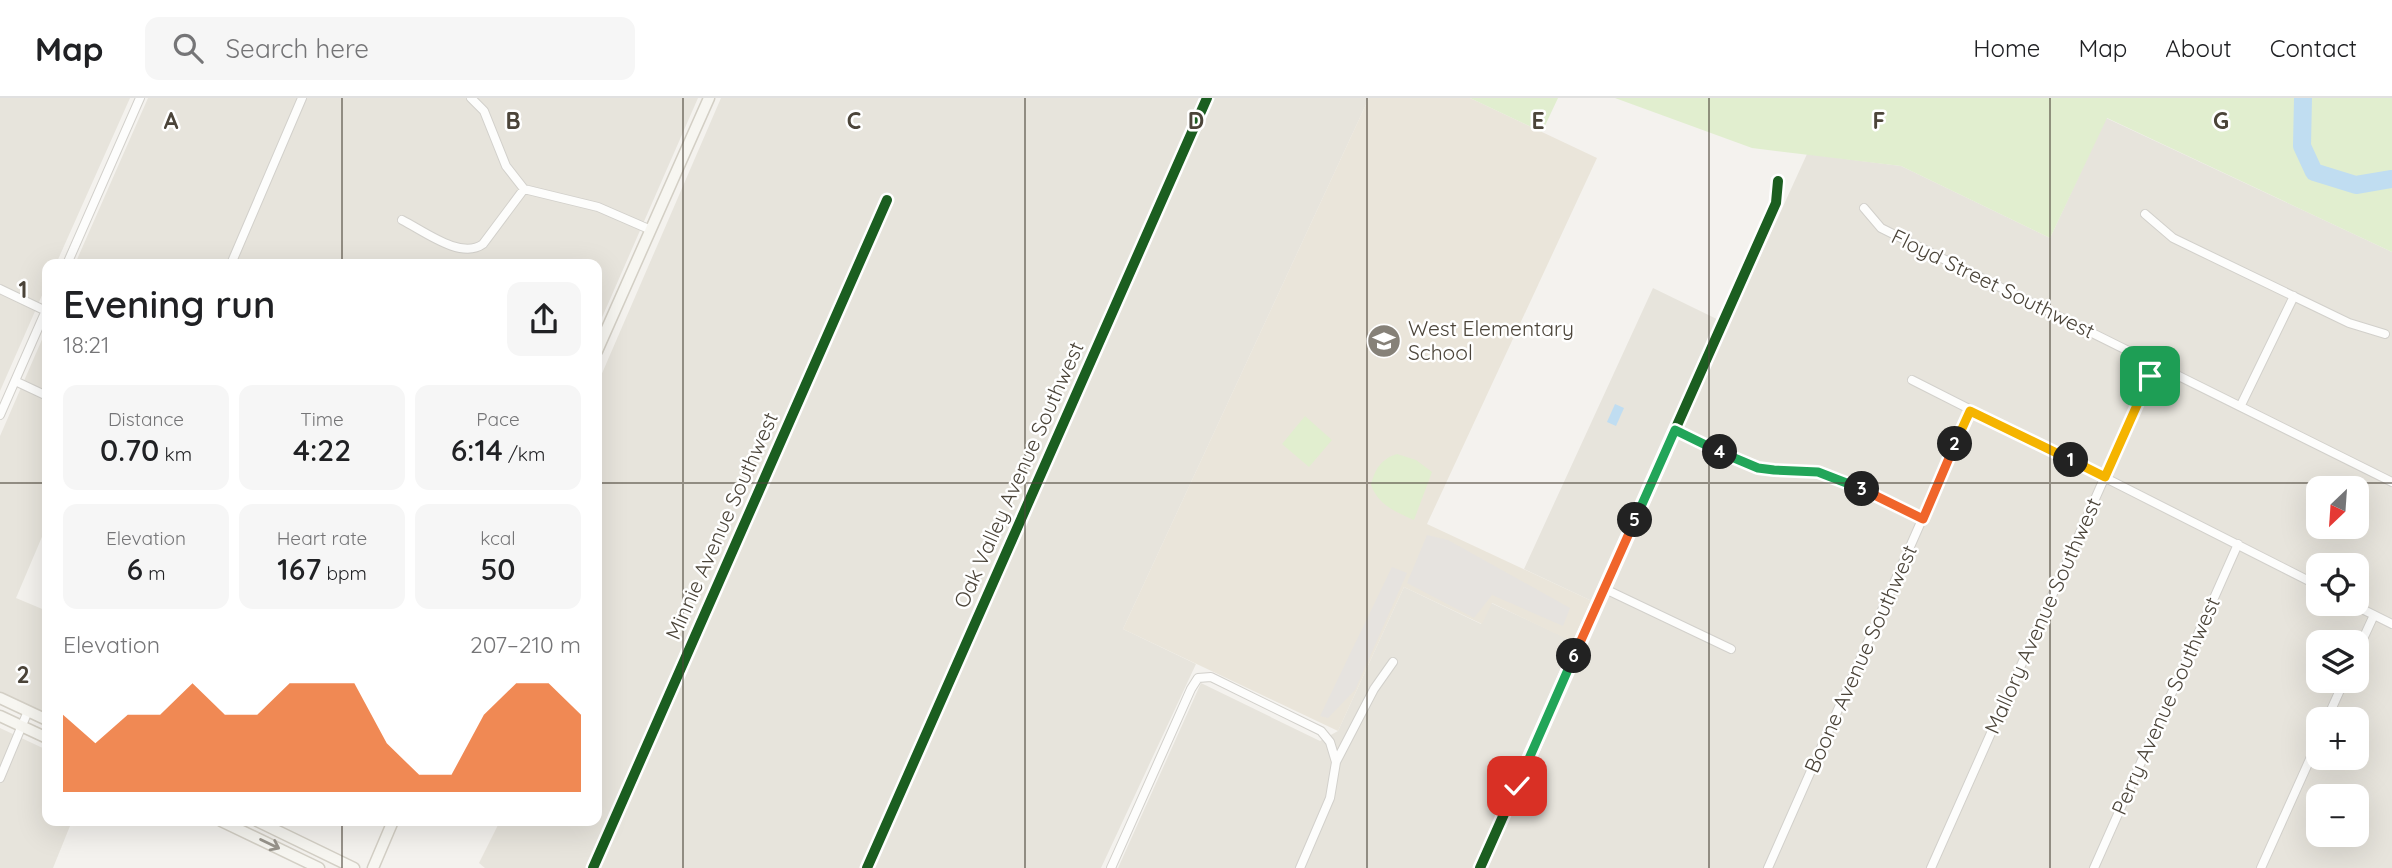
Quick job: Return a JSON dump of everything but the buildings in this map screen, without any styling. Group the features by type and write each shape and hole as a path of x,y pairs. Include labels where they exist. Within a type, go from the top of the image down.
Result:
{"street":[{"path":"68,259 140,98"},
{"path":"233,259 302,98"},
{"path":"471,98 484,111 506,166 524,189 598,207 650,230"},
{"path":"602,340 709,98"},
{"name":"Oak Valley Avenue Southwest","path":"867,868 1208,98"},
{"path":"1480,868 1776,203 1778,181"},
{"path":"402,220 456,248 477,248 483,244 524,189"},
{"name":"Minnie Avenue Southwest","path":"593,868 887,200"},
{"name":"Floyd Street Southwest","path":"1864,208 1881,228 2392,482"},
{"path":"2145,214 2173,237 2349,323 2385,334"},
{"path":"0,289 42,307"},
{"path":"2241,405 2294,296"},
{"path":"0,415 42,320"},
{"name":"Mallory Avenue Southwest","path":"1931,868 2155,364"},
{"path":"1912,380 2306,579"},
{"path":"15,381 42,394"},
{"name":"Boone Avenue Southwest","path":"1768,868 1970,411"},
{"path":"1675,430 1758,468 1818,472 1839,478 1923,519"},
{"name":"Perry Avenue Southwest","path":"2094,868 2238,544"},
{"path":"1605,589 1731,649"},
{"path":"2369,612 2392,624"},
{"path":"2367,630 2374,615"},
{"path":"1300,868 1329,797 1336,762 1374,689 1393,662"},
{"path":"1111,868 1198,678 1211,677 1321,732 1330,741 1336,762"},
{"path":"0,698 42,718"},
{"path":"0,778 28,711"},
{"path":"0,716 42,736"},
{"path":"2261,868 2306,767"},
{"path":"231,826 319,868"},
{"path":"267,826 354,868"},
{"path":"373,868 391,826"}],"shaded area":[{"path":"0,98 130,98 58,259 42,259 42,295 0,391"},
{"path":"148,98 698,98 602,318 602,259 77,259"},
{"path":"721,98 1369,98 1123,629 1196,664 1101,868 485,868 479,863 498,826 602,826 602,373"},
{"name":"West Elementary School","path":"1369,98 1470,98 1597,158 1427,524 1594,602 1575,643 1492,603 1482,624 1404,587 1338,731 1123,629"},
{"path":"2106,118 2392,252 2392,868 1118,868 1201,683 1320,741 1338,731 1404,587 1481,624 1491,603 1575,642 1594,602 1524,569 1653,288 1729,325 1807,154 1901,166 2050,238"},
{"path":"42,339 42,537 16,598 42,609 42,713 0,694 0,436"},
{"path":"1427,535 1448,540 1570,608 1563,626 1492,595 1474,618 1407,583"},
{"path":"1392,567 1407,573 1355,690 1328,718 1320,716"},
{"path":"0,728 42,748 42,826 70,826 53,868 0,868"}],"green space":[{"path":"1470,98 1558,98 1542,132"},
{"path":"1615,98 2392,98 2392,252 2107,118 2050,238 1901,166 1752,148"},
{"path":"1305,416 1332,440 1309,467 1282,444"},
{"path":"1397,454 1416,460 1432,472 1414,520 1383,503 1371,485 1380,465"}],"water":[{"path":"1615,404 1624,408 1616,426 1607,422"}],"waterway":[{"path":"2303,98 2302,146 2314,172 2356,185 2392,179"}],"cycle path":[{"path":"867,868 1207,98"},
{"path":"1480,868 1776,203 1778,181"},
{"path":"593,868 887,200"}],"place":[{"name":"West Elementary School","path":"1384,341"}],"route":[{"path":"1517,786 1675,430 1758,468 1818,472 1839,478 1923,519 1970,411 2105,477 2150,376"}]}
